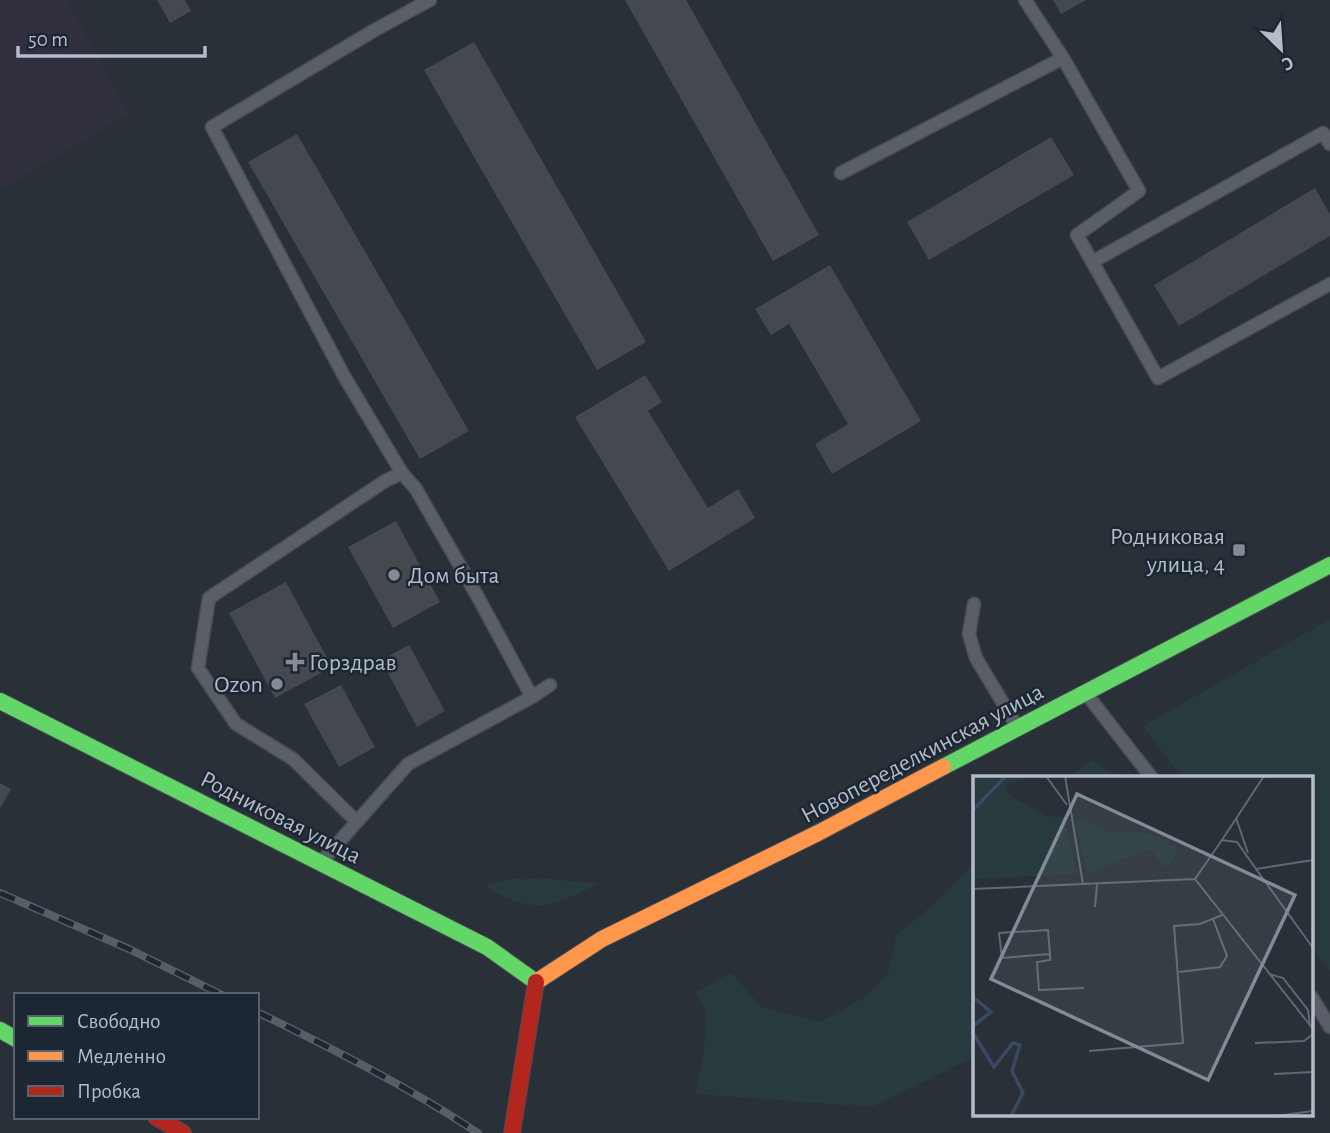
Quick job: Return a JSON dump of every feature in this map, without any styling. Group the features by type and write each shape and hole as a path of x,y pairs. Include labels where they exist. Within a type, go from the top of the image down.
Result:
{"main road":[{"name":"Новопеределкинская улица","path":"536,982 602,939 818,833 1330,565"},
{"name":"Родниковая улица","path":"0,701 487,947 536,982"},
{"path":"512,1133 536,982"},
{"path":"159,1119 183,1133"}],"lane":[{"path":"430,0 212,127 344,376 402,473 416,489 480,599 532,697"},
{"path":"1026,0 1063,58 1139,191 1077,235 1158,377 1330,284"},
{"path":"841,173 1063,58"},
{"path":"1092,262 1323,133 1330,144"},
{"path":"356,821 293,759 236,724 198,668 209,598 385,481 402,473"},
{"path":"974,604 969,634 976,658 1018,729"},
{"path":"320,863 408,764 551,685"},
{"path":"1086,693 1150,776"},
{"path":"1312,998 1330,1027"}],"shaded area":[{"path":"0,0 67,0 128,114 0,190"}],"green space":[{"path":"1330,619 1330,971 1312,947 1312,776 1180,776 1143,726"},
{"path":"1091,760 1117,776 1072,776"},
{"path":"973,864 973,1057 872,1107 695,1094 703,1060 707,1013 695,992 731,973 762,1007 820,1022 862,999 888,974 896,936 945,894"},
{"path":"540,878 598,884 567,899 541,905 515,901 484,885 512,879"}],"building":[{"path":"157,0 185,0 191,11 170,23"},
{"path":"625,0 686,0 819,235 773,261"},
{"path":"1053,0 1086,0 1061,14"},
{"path":"474,42 646,342 597,370 424,70"},
{"path":"297,134 469,431 420,459 248,162"},
{"path":"1051,137 1074,175 929,260 907,222"},
{"path":"1315,188 1330,214 1330,236 1179,326 1154,285"},
{"path":"830,265 921,421 832,474 815,444 848,424 789,324 771,335 755,309"},
{"path":"645,375 662,402 648,411 708,508 738,489 755,518 669,571 575,417"},
{"name":"Дом быта","path":"396,521 440,602 393,628 348,547"},
{"path":"286,582 332,667 275,698 229,613"},
{"path":"409,645 445,711 417,727 381,660"},
{"path":"341,685 375,747 339,767 304,704"},
{"path":"0,783 11,789 0,809"}],"railway":[{"path":"0,893 129,949 218,993"},
{"path":"259,1013 397,1084 478,1133"}],"traffic: fast":[{"path":"943,767 1330,565"},
{"path":"0,701 487,947 536,982"},
{"path":"0,1030 14,1038"}],"traffic: slow":[{"path":"536,982 602,939 818,833 943,767"}],"traffic: jam":[{"path":"512,1133 536,982"},
{"path":"159,1119 183,1133"}],"place":[{"name":"Родниковая улица, 4","path":"1239,550"},
{"name":"Дом быта","path":"394,575"},
{"name":"Горздрав","path":"295,662"},
{"name":"Ozon","path":"277,684"}]}
